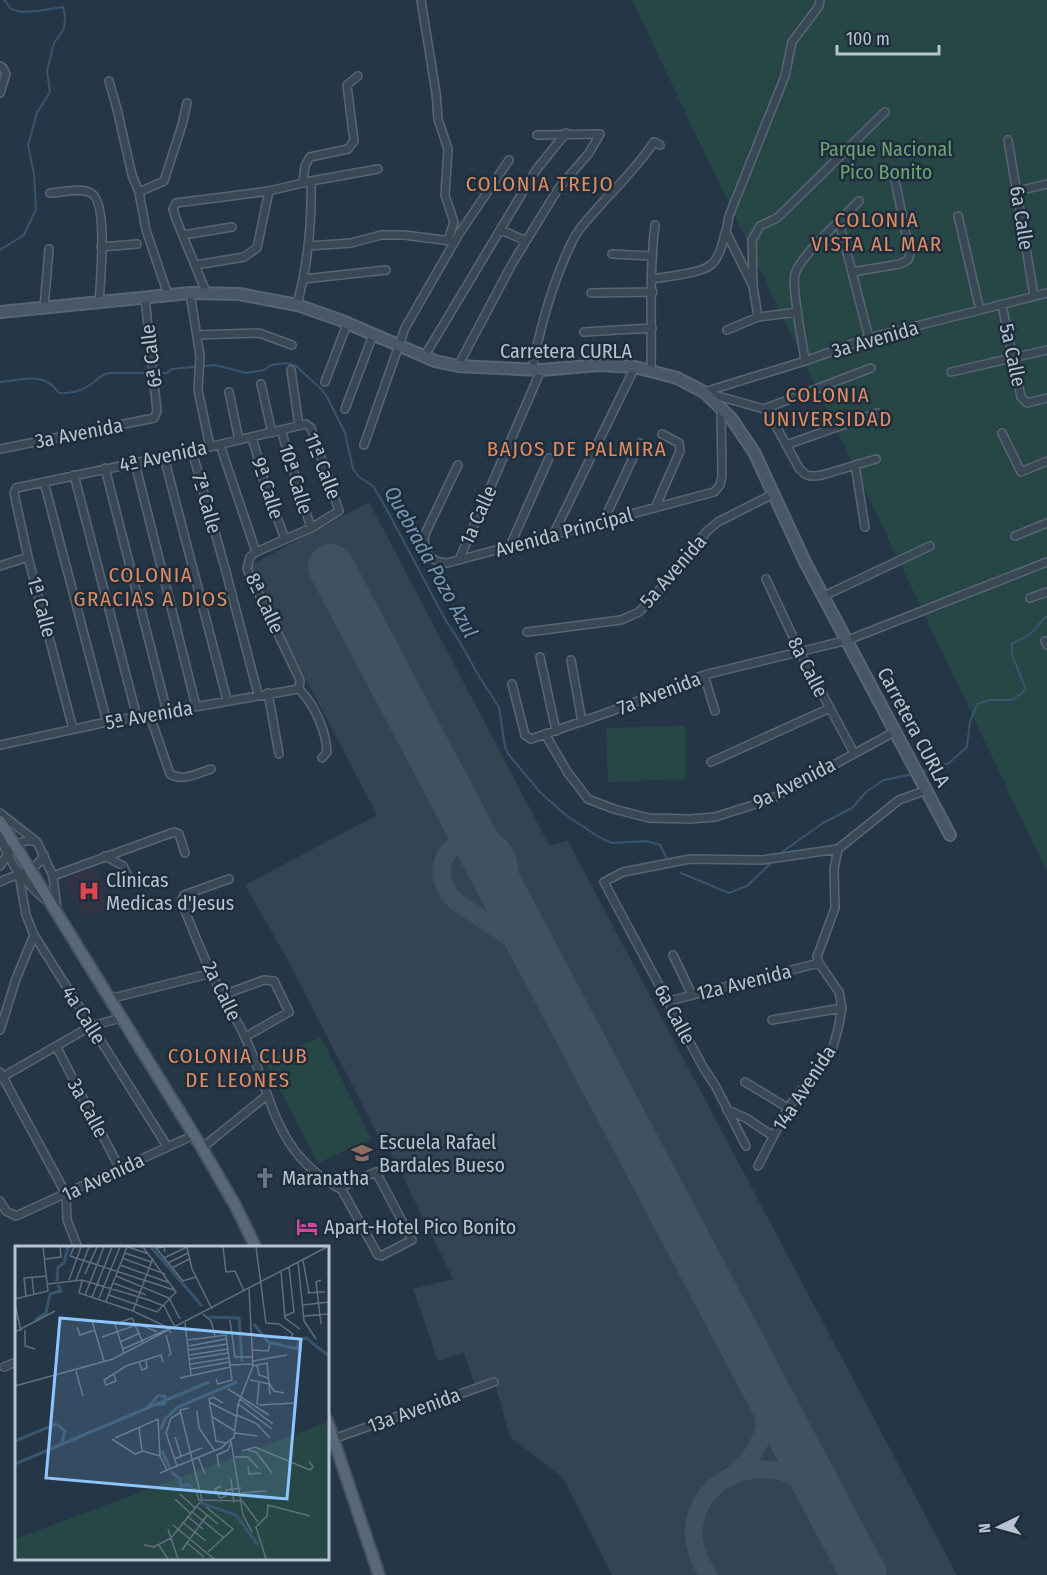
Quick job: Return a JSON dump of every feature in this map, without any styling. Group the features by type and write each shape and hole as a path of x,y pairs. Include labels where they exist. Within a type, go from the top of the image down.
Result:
{"main road":[{"name":"Carretera CURLA","path":"0,312 190,293 239,294 297,305 373,334 435,362 458,366 537,370 600,365 635,367 677,378 704,392 721,407 754,452 806,564 950,835"},
{"path":"0,821 202,1148 235,1205 255,1246"},
{"path":"328,1423 379,1575"}],"street":[{"path":"421,0 438,119 448,149 445,195 454,222 451,242"},
{"path":"652,279 706,268 718,256 729,216 785,76 792,42 819,6 820,0"},
{"path":"0,66 6,75 0,93"},
{"path":"297,305 304,279 311,215 305,166 310,157 348,149 354,141 347,85 358,76"},
{"path":"109,81 132,175 139,192 146,230 168,296"},
{"path":"139,192 164,181 187,103"},
{"path":"758,317 753,286 752,240 759,226 777,218 885,112"},
{"path":"424,357 536,170 566,133"},
{"path":"458,366 526,241 558,189 589,153 600,134 537,135"},
{"name":"6a Calle","path":"1008,140 1034,296"},
{"name":"1a Calle","path":"459,560 537,370 540,324 549,295 577,232 642,161 654,142 660,145"},
{"path":"364,445 405,328 451,242 509,160"},
{"path":"206,292 176,219 173,209 176,203 269,191 378,169"},
{"path":"852,272 905,262 910,254 896,180"},
{"path":"1018,191 1047,184"},
{"path":"50,193 84,191 94,196 100,209 99,303"},
{"path":"196,265 244,257 256,248 269,191"},
{"path":"805,361 794,288 795,272 859,201"},
{"path":"958,216 980,310"},
{"path":"839,222 869,338"},
{"path":"651,371 653,292 651,256 655,225"},
{"path":"183,235 232,227"},
{"path":"501,230 526,241"},
{"path":"726,232 753,286"},
{"path":"308,246 351,243 381,235 404,235 451,242"},
{"path":"101,247 136,244"},
{"path":"44,308 49,249"},
{"path":"612,254 651,256"},
{"path":"304,279 386,270"},
{"path":"591,293 653,292"},
{"path":"190,293 200,367 198,390 210,447"},
{"name":"3a Avenida","path":"704,392 805,361 869,338 1047,293"},
{"name":"6ª Calle","path":"145,298 156,415"},
{"name":"5a Calle","path":"1002,304 1022,397 1027,403 1047,398"},
{"path":"727,330 758,317 798,312"},
{"path":"325,382 347,324"},
{"path":"584,332 652,328"},
{"path":"197,335 259,333 292,345"},
{"path":"345,410 373,334"},
{"path":"951,372 1047,350"},
{"path":"553,535 635,367"},
{"path":"764,409 871,368"},
{"path":"291,370 303,425"},
{"path":"261,384 272,433"},
{"path":"229,392 240,440"},
{"path":"704,392 764,409 770,415 804,474 814,476 876,459"},
{"name":"Avenida Principal","path":"458,465 428,526 423,543 425,552 434,561 447,563 714,492 720,485 722,476 721,407"},
{"path":"786,445 877,412"},
{"name":"3a Avenida","path":"0,449 154,418 156,415"},
{"name":"4ª Avenida","path":"19,486 192,451 303,425"},
{"name":"11ª Calle","path":"303,425 311,428 339,510 311,528"},
{"name":"10ª Calle","path":"281,430 311,528"},
{"path":"1002,433 1021,472 1047,461"},
{"path":"655,508 680,451 679,443 662,434"},
{"name":"9ª Calle","path":"252,437 285,539"},
{"path":"603,522 640,443"},
{"name":"8ª Calle","path":"220,444 256,552 250,556 247,569 300,680 299,688 308,700 323,732 327,752 322,758"},
{"name":"7ª Calle","path":"192,451 258,694"},
{"path":"164,456 227,700"},
{"path":"510,546 549,458"},
{"path":"135,463 196,706"},
{"path":"855,465 865,527"},
{"path":"105,468 167,712"},
{"path":"74,475 137,717"},
{"path":"44,482 107,722"},
{"name":"1ª Calle","path":"19,486 14,493 28,557 73,729"},
{"name":"5a Avenida","path":"527,632 621,620 639,612 707,531 718,522 775,494"},
{"path":"1015,536 1047,523"},
{"path":"256,552 311,528"},
{"path":"824,596 930,546"},
{"path":"0,566 28,557"},
{"name":"7a Avenida","path":"545,734 704,675 848,640 1047,562"},
{"name":"8a Calle","path":"766,579 800,652 854,753"},
{"path":"1030,598 1047,592"},
{"path":"540,657 556,731"},
{"path":"571,660 582,722"},
{"path":"704,675 715,711"},
{"path":"512,684 525,735 531,739 545,734"},
{"name":"5ª Avenida","path":"0,746 107,722 299,688"},
{"path":"268,693 279,754"},
{"path":"711,762 830,708"},
{"path":"150,716 170,774 176,778 186,777 211,769"},
{"name":"9a Avenida","path":"545,734 568,773 588,799 614,809 649,818 690,819 715,817 769,800 896,731"},
{"path":"772,1020 842,1008 839,992 817,957 836,908 834,869 838,849 899,800 927,790"},
{"path":"0,813 37,842 53,876 57,911"},
{"path":"53,876 177,832 185,854"},
{"path":"0,836 7,855 19,875 57,911"},
{"path":"0,866 15,845 26,840 37,842"},
{"name":"6a Calle","path":"746,1146 604,882 623,872 690,860 762,860 838,849"},
{"path":"0,882 31,871 44,855"},
{"path":"105,856 123,866 132,883"},
{"name":"4a Calle","path":"19,875 26,915 34,935 167,1146"},
{"name":"2a Calle","path":"229,879 184,894 181,900 212,973 245,1037 266,1096 290,1145 314,1171 339,1188 342,1190 378,1255 381,1256 410,1241 411,1238 378,1174 374,1172 339,1188"},
{"path":"0,1030 16,979 34,935"},
{"path":"673,955 692,995"},
{"name":"12a Avenida","path":"669,1001 819,963"},
{"path":"109,999 212,973"},
{"path":"223,995 264,980 271,980 274,981 289,1009 287,1013 245,1037"},
{"name":"14a Avenida","path":"758,1166 788,1107 833,1047 842,1008"},
{"path":"77,1246 67,1220 66,1194 1,1076 91,1026 121,1018"},
{"name":"3a Calle","path":"56,1046 120,1169"},
{"path":"745,1082 788,1107"},
{"path":"202,1148 266,1096"},
{"path":"727,1110 746,1118 773,1136"},
{"name":"1a Avenida","path":"0,1201 6,1211 16,1216 194,1135"},
{"path":"4,1367 15,1362"},
{"name":"13a Avenida","path":"333,1439 494,1382"}],"shaded area":[{"path":"369,502 549,845 568,841 957,1575 612,1575 563,1478 510,1437 494,1380 475,1386 464,1353 438,1361 413,1289 453,1279 384,1138 380,1139 285,955 245,885 377,815 248,568"},
{"name":"Clínicas Medicas d'Jesus","path":"95,867 113,905 87,917 64,880"}],"green space":[{"name":"Parque Nacional Pico Bonito","path":"632,0 1047,0 1047,872"},
{"path":"685,726 686,779 608,782 606,728"},
{"path":"321,1037 371,1139 318,1163 265,1062"}],"waterway":[{"path":"0,250 24,235 36,209 34,174 28,145 37,113 50,92 47,71 54,43 64,29 65,16 63,7 21,12 11,9 4,0"},
{"name":"Quebrada Pozo Azul","path":"0,382 40,379 53,386 59,393 66,393 82,389 109,373 167,373 172,369 215,365 246,373 264,370 271,365 286,363 296,366 326,395 345,433 353,469 359,477 373,486 446,621 499,707 505,747 509,755 552,803 599,837 612,843 646,841 660,845 666,857"},
{"name":"Quebrada Pozo Azul","path":"922,772 949,763 967,747 970,722 977,704 990,700 1012,700 1026,690 1012,654 1012,644 1030,634 1047,616"},
{"name":"Quebrada Pozo Azul","path":"782,852 823,823 852,808 867,791 884,780 914,774"},
{"name":"Quebrada Pozo Azul","path":"681,873 729,893 747,886 772,862"}],"taxiway":[{"path":"508,901 509,864 498,845 485,838 471,838 458,844 447,854 442,867 444,883 455,901 530,951 540,962"},
{"path":"734,1473 752,1455 762,1436 766,1415 766,1390"},
{"path":"708,1575 697,1552 694,1527 698,1510 706,1496 717,1485 731,1476 762,1469 794,1476 824,1498"}],"runway":[{"path":"331,567 864,1575"}],"place":[{"name":"Clínicas Medicas d'Jesus","path":"89,891"},
{"name":"Escuela Rafael Bardales Bueso","path":"362,1153"},
{"name":"Maranatha","path":"265,1178"},
{"name":"Apart-Hotel Pico Bonito","path":"307,1227"}],"district":[{"name":"COLONIA TREJO","path":"540,184"},
{"name":"COLONIA VISTA AL MAR","path":"877,232"},
{"name":"COLONIA UNIVERSIDAD","path":"828,407"},
{"name":"BAJOS DE PALMIRA","path":"577,449"},
{"name":"COLONIA GRACIAS A DIOS","path":"151,587"},
{"name":"COLONIA CLUB DE LEONES","path":"238,1068"}]}
